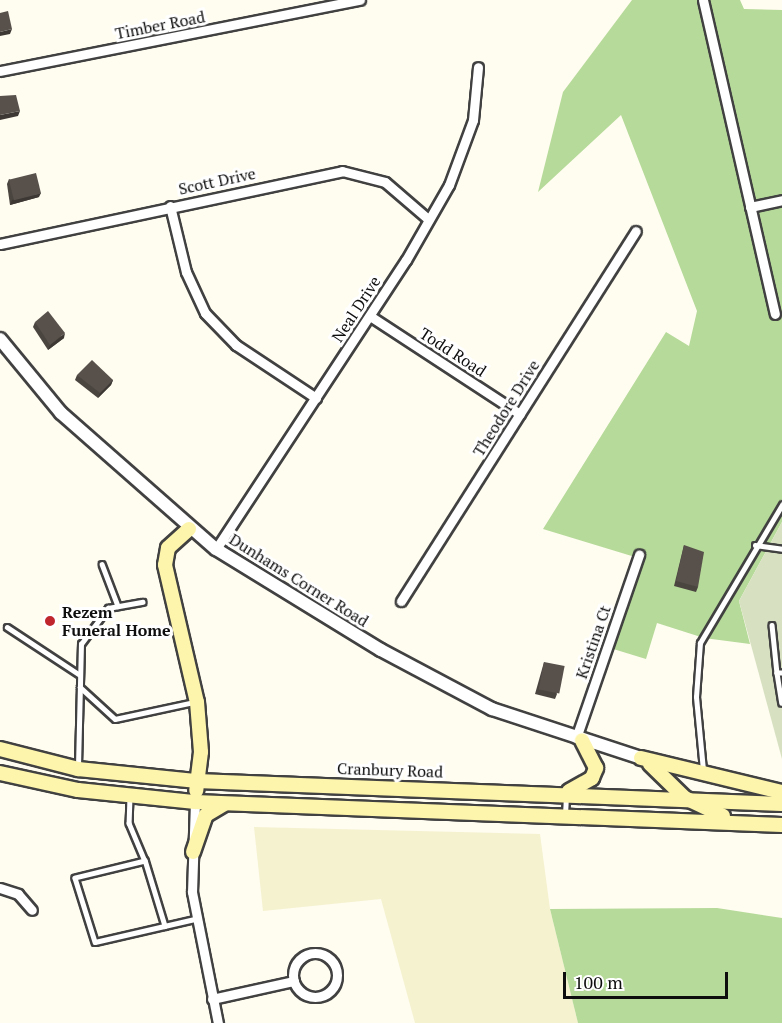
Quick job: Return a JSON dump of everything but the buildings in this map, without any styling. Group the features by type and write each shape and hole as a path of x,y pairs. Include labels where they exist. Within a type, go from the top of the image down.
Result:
{"main road":[{"path":"189,529 168,548 165,565 197,702 195,802"},
{"path":"566,792 592,778 597,768 579,739"},
{"name":"Cranbury Road","path":"0,749 78,769 197,782 566,792 782,804"},
{"path":"641,758 782,792"},
{"path":"641,758 663,772 685,798 741,822"},
{"path":"0,773 130,796 195,802 782,825"},
{"path":"193,852 206,815 230,803"}],"street":[{"name":"Timber Road","path":"0,70 360,0"},
{"path":"703,0 775,314"},
{"name":"Neal Drive","path":"216,549 370,316 428,219 465,148 478,67"},
{"name":"Scott Drive","path":"0,244 342,171 385,182 428,219"},
{"path":"750,207 782,200"},
{"path":"170,206 186,272 205,313 236,345 316,398"},
{"name":"Theodore Drive","path":"401,601 636,231"},
{"name":"Todd Road","path":"370,316 520,414"},
{"name":"Dunhams Corner Road","path":"0,339 61,413 189,529 216,549 381,650 492,709 641,758"},
{"name":"Kristina Ct","path":"579,739 639,555"},
{"path":"195,802 193,852 195,919 218,1023"},
{"path":"0,888 18,894 32,910"},
{"path":"312,954 325,956 337,973 329,993 315,997 302,993 294,981 299,961 312,954"},
{"path":"212,999 294,981"}],"lane":[{"path":"703,773 696,697 700,643 755,544 782,505"},
{"path":"755,544 782,549"},
{"path":"102,564 118,606"},
{"path":"78,769 81,644 108,608 142,602"},
{"path":"772,626 780,673 782,703"},
{"path":"7,627 80,675"},
{"path":"80,687 115,719 197,702"},
{"path":"566,792 566,815"},
{"path":"130,796 129,823 145,860 165,926"},
{"path":"145,860 75,878 95,942 195,919"}],"shaded area":[{"path":"254,827 540,834 550,909 578,1023 415,1023 381,899 263,911"}],"green space":[{"path":"632,0 740,0 744,9 782,10 782,522 739,601 750,644 704,638 657,623 646,659 610,648 635,557 543,529 666,332 689,346 697,311 621,115 538,192 563,92"},
{"path":"782,522 782,759 739,601"},
{"path":"717,908 782,918 782,1023 578,1023 550,909"}],"place":[{"name":"Rezem Funeral Home","path":"50,621"}]}
